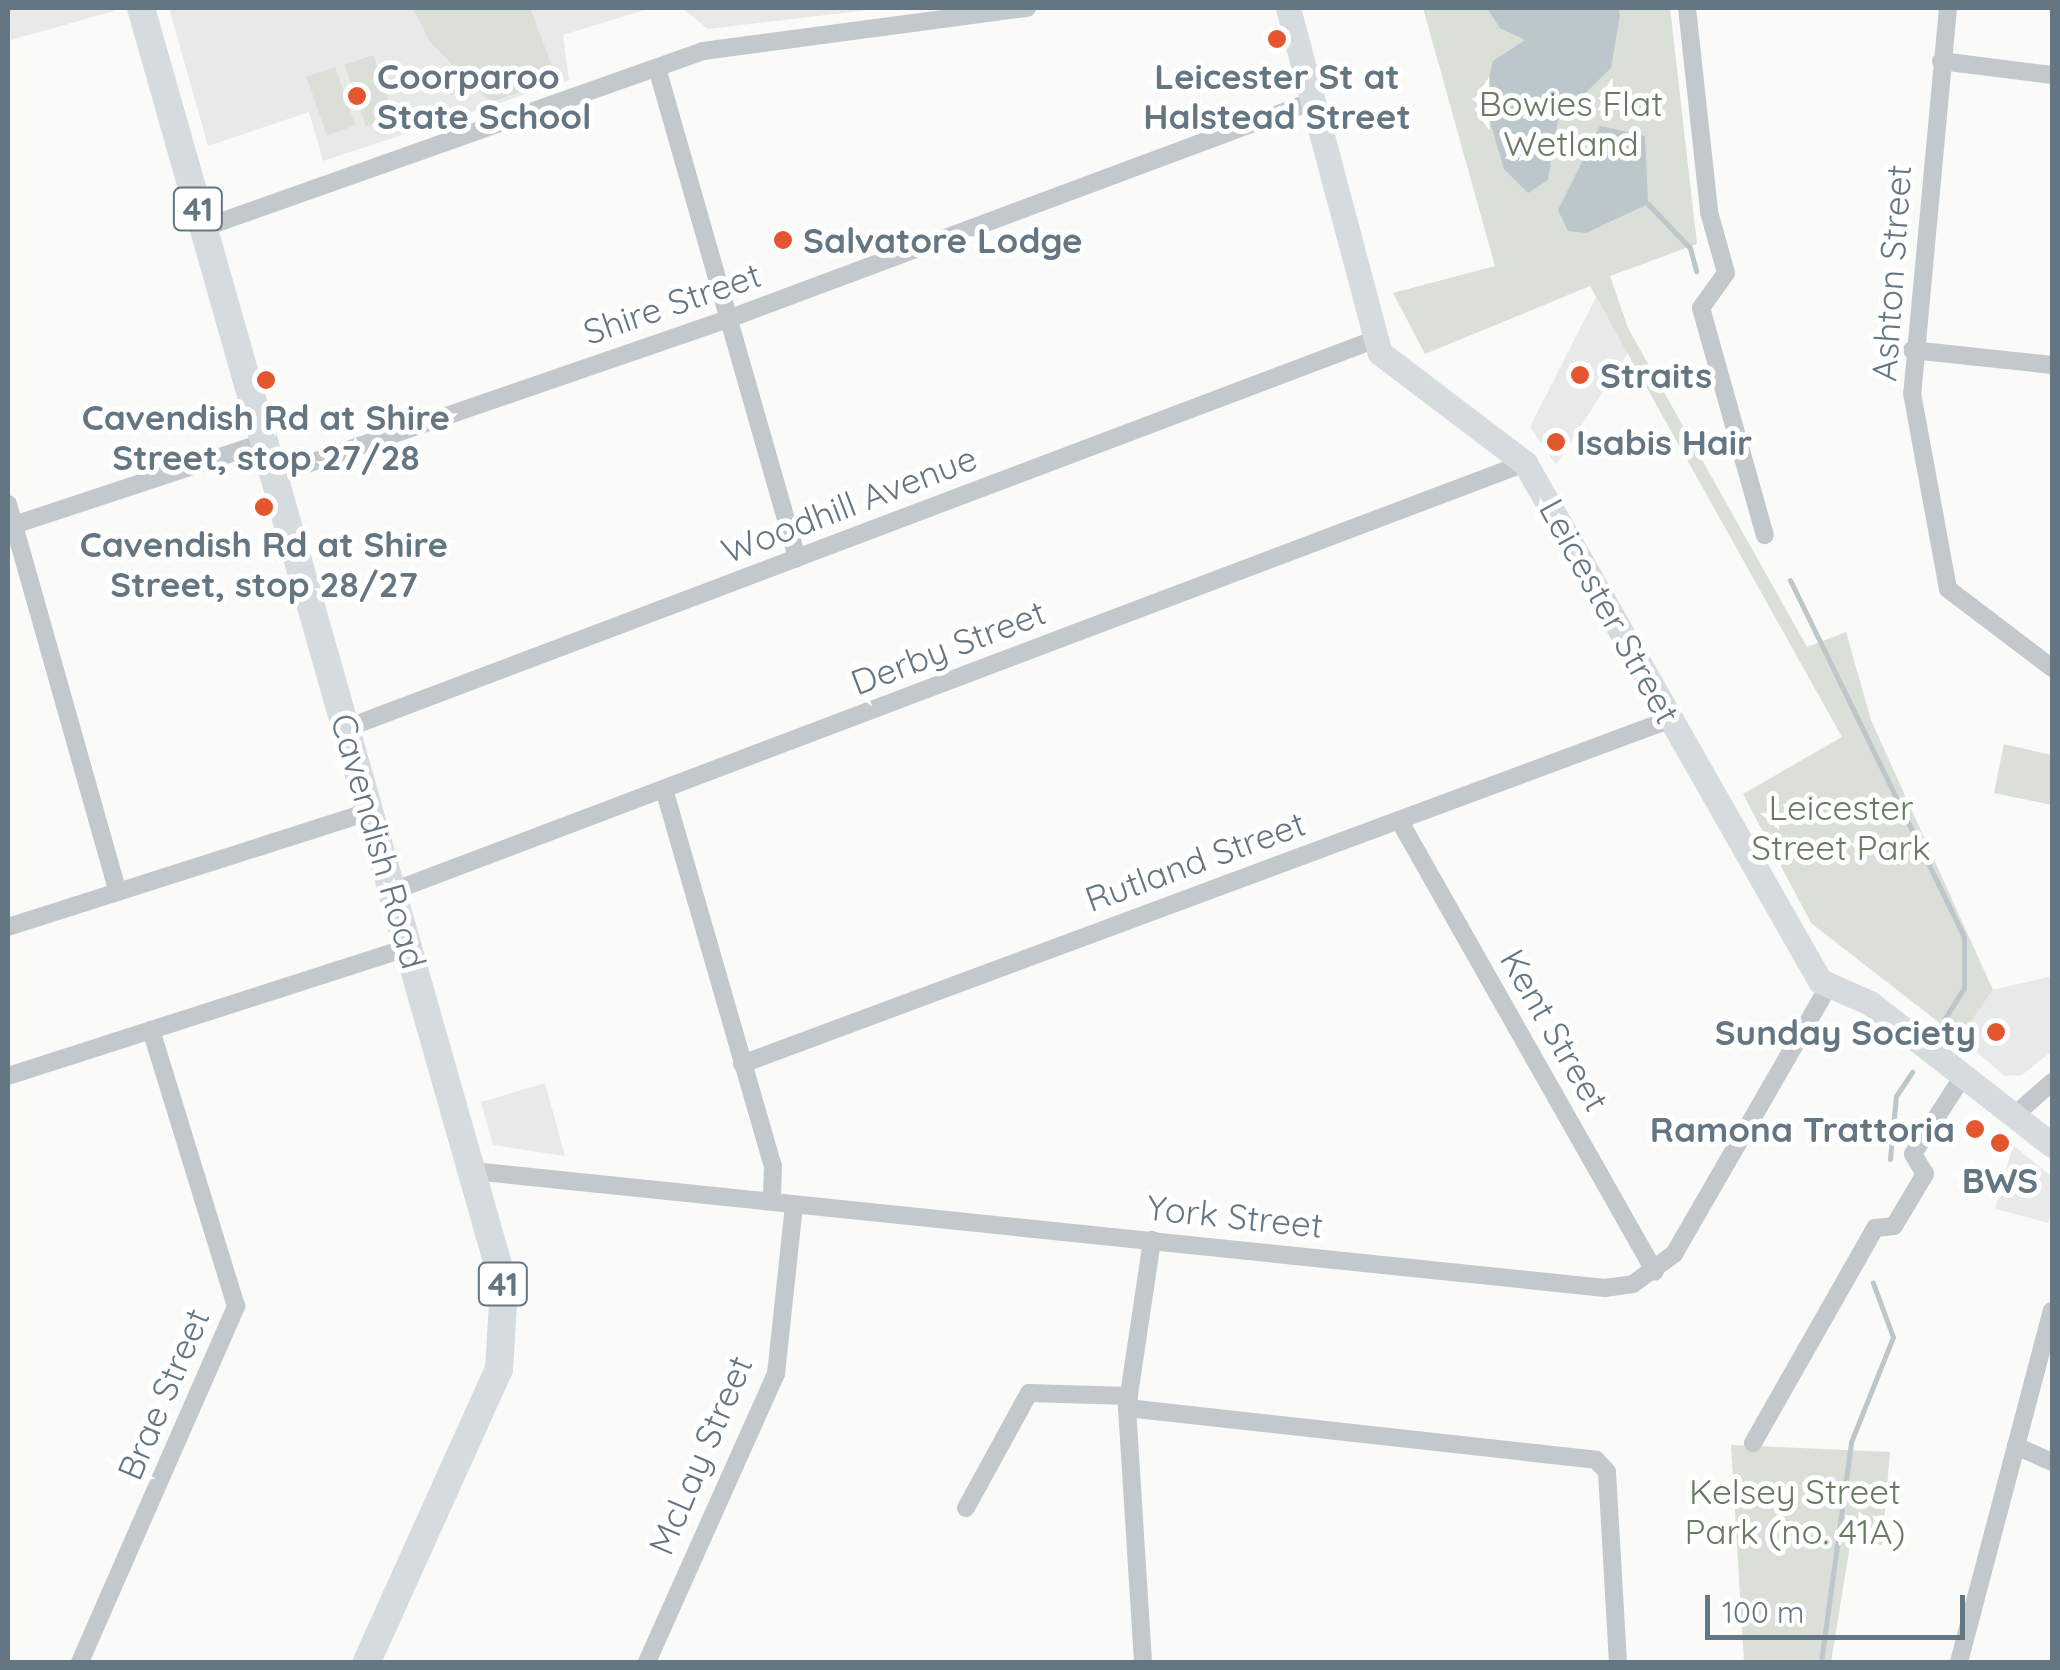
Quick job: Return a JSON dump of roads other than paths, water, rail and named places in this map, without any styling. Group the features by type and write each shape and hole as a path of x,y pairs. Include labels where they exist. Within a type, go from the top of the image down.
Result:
{"main road":[{"name":"Cavendish Road","path":"141,8 504,1286 503,1354 367,1662"}],"street":[{"path":"204,228 657,68 732,46 1026,8"},
{"path":"1288,8 1373,340"},
{"path":"1687,8 1709,212 1726,273 1701,308 1765,535"},
{"name":"Ashton Street","path":"1948,8 1912,350 1948,589 2052,668"},
{"path":"1941,61 2052,75"},
{"path":"657,68 797,558"},
{"name":"Shire Street","path":"275,475 728,320 1313,101"},
{"name":"Leicester Street","path":"1373,340 1524,463 1828,987"},
{"name":"Woodhill Avenue","path":"347,728 1373,340"},
{"path":"1912,350 2052,365"},
{"path":"10,526 265,442"},
{"name":"Derby Street","path":"393,890 1524,463"},
{"path":"8,504 10,526 118,892"},
{"name":"Rutland Street","path":"742,1064 1672,720"},
{"path":"664,789 772,1166 772,1197"},
{"path":"8,927 371,811"},
{"name":"Kent Street","path":"1399,820 1655,1272"},
{"path":"8,1076 409,947"},
{"path":"1655,1272 1828,987 1860,996 2052,1144"},
{"name":"Brae Street","path":"80,1662 236,1306 152,1030"},
{"path":"1753,1442 1875,1228 1894,1226 1925,1174 1913,1154 1964,1073"},
{"path":"2016,1114 2052,1082"},
{"name":"York Street","path":"473,1171 772,1197 794,1206 1605,1288 1655,1272"},
{"name":"McLay Street","path":"648,1662 776,1374 794,1206"},
{"path":"1144,1662 1128,1402 1152,1240"},
{"path":"1959,1662 2052,1311"},
{"path":"966,1508 1029,1393 1596,1460 1606,1472 1618,1662"},
{"path":"2016,1446 2052,1462"}],"waterway":[{"path":"1648,204 1690,248 1696,271"},
{"path":"1790,580 1964,937 1964,988 1940,1026"},
{"path":"1890,1159 1896,1096 1912,1072"},
{"path":"1821,1662 1851,1442 1893,1337 1873,1283"}],"place":[{"name":"Leicester St at Halstead Street","path":"1277,39"},
{"name":"Coorparoo State School","path":"357,96"},
{"name":"Salvatore Lodge","path":"783,240"},
{"name":"Straits","path":"1580,375"},
{"name":"Cavendish Rd at Shire Street, stop 27/28","path":"266,380"},
{"name":"Isabis Hair","path":"1556,442"},
{"name":"Cavendish Rd at Shire Street, stop 28/27","path":"264,507"},
{"name":"Sunday Society","path":"1996,1032"},
{"name":"Ramona Trattoria","path":"1975,1129"},
{"name":"BWS","path":"2000,1143"}],"park label":[{"name":"Bowies Flat Wetland","path":"1571,123"},
{"name":"Leicester Street Park","path":"1841,827"},
{"name":"Kelsey Street Park (no. 41A)","path":"1795,1511"}]}
